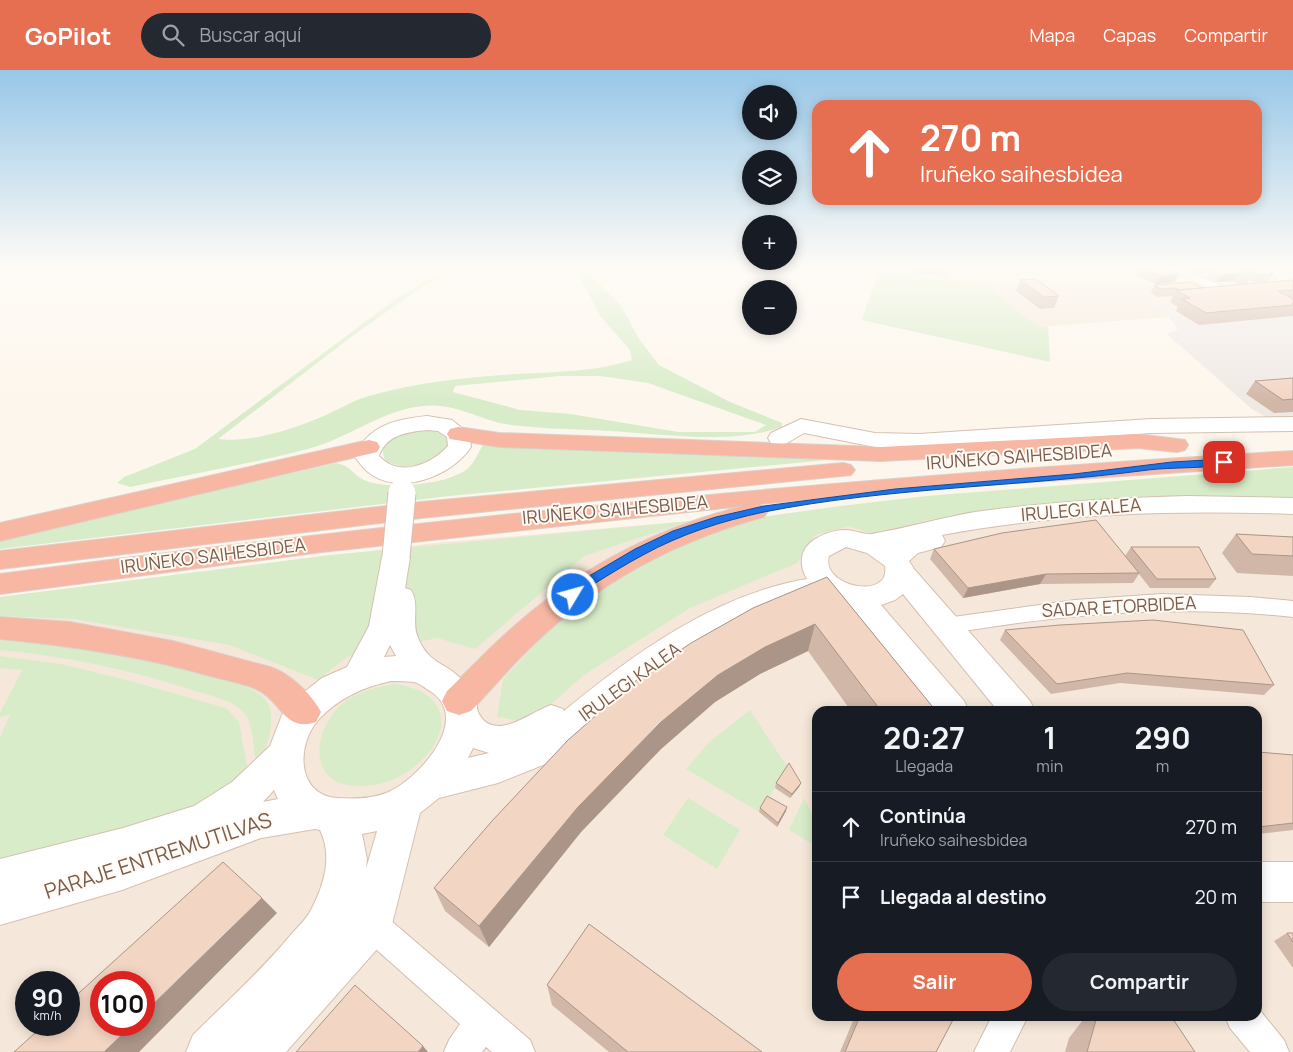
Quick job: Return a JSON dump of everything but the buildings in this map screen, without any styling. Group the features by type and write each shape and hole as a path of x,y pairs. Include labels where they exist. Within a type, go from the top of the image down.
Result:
{"highway":[{"path":"458,434 499,440 810,453 891,453 1138,441 1174,455"},
{"path":"752,450 779,438 810,453"},
{"name":"IRUÑEKO SAIHESBIDEA","path":"0,584 206,556 493,522 994,476 1293,440"},
{"path":"0,532 369,447"},
{"path":"461,712 527,632 588,582 639,552 677,534 720,519 826,499 1074,477 1174,455"},
{"name":"IRUÑEKO SAIHESBIDEA","path":"0,560 227,531 646,486 1174,455 1293,458"},
{"path":"0,628 70,634 173,653 270,680 304,712"}],"street":[{"path":"427,423 444,425 458,434 460,447 453,458 403,486 372,466 367,457 369,447 376,438 391,429 409,424 427,423"},
{"path":"779,438 801,426 875,440 919,441 1151,426 1293,424"},
{"path":"403,486 398,625 402,640 423,671"},
{"name":"IRULEGI KALEA","path":"872,543 978,521 1054,511 1181,503 1293,506"},
{"name":"IRULEGI KALEA","path":"896,565 909,546 943,538 1068,519 1169,514 1293,516"},
{"path":"947,706 834,583 814,558 817,550 824,544 846,538 872,543 896,565 1014,706"},
{"path":"360,674 384,626 400,557"},
{"path":"834,583 884,593 893,587 898,579 896,565"},
{"name":"IRULEGI KALEA","path":"461,712 483,736 506,740 524,737 543,725 625,661 674,630 718,606 834,583"},
{"name":"IRULEGI KALEA","path":"418,793 534,753 561,735 631,678 699,634 751,607 784,594 834,583"},
{"name":"SADAR ETORBIDEA","path":"946,626 1013,614 1100,605 1232,602 1293,609"},
{"path":"210,1052 294,965 325,927 344,881 347,859 345,839 324,813 295,796 285,775 284,755 287,742 304,712 334,686 360,674 391,668 423,671 444,682 461,712 459,743 451,761 418,793 379,813 357,817 324,813"},
{"name":"PARAJE ENTREMUTILVAS","path":"0,879 123,847 202,822 222,811 245,794 284,755"},
{"path":"254,1052 371,924 418,793"},
{"name":"PARAJE ENTREMUTILVAS","path":"0,904 122,870 261,820 324,813"},
{"path":"1262,882 1293,882"},
{"path":"371,924 518,1052"},
{"path":"461,1052 483,1021"},
{"path":"991,1052 1008,1021"},
{"path":"1246,1021 1272,1052"}],"shaded area":[{"path":"1018,311 1161,311 1169,317 1038,327"},
{"path":"1161,311 1293,311 1293,420 1269,419 1252,409 1167,334 1178,329 1169,317"},
{"path":"1293,476 1293,1052 0,1052 0,597 434,543 690,521 883,509"}],"green space":[{"path":"380,311 388,311 218,439 245,439 272,434 312,421 363,398 405,387 479,377 589,369 632,360 630,350 598,311 624,311 639,339 659,365 730,402 782,423 782,427 741,436 675,436 511,425 457,409 423,406 380,418 325,443 289,454 130,487 117,483 124,477 195,449","holes":["560,376 600,376 648,383 766,425 755,432 678,432 571,414 520,410 453,392 455,386"]},
{"path":"865,311 1018,311 1038,327 1048,326 1050,362 862,320"},
{"path":"427,429 444,434 448,438 448,450 425,463 417,465 402,466 385,460 383,452 385,445 390,440 404,433"},
{"path":"484,443 827,460 450,496 0,549 0,539 336,463 346,466 362,479 384,485 415,484 445,479 458,475 470,467"},
{"path":"1293,467 1293,500 1176,496 1098,499 927,520 873,534 849,526 815,535 797,563 690,608 584,675 530,723 497,717 503,679 560,618 611,581 683,541 769,516 840,506 927,496"},
{"path":"690,521 584,556 475,649 437,638 347,657 318,680 229,645 74,619 0,616 0,597 330,555"},
{"path":"0,639 57,645 142,658 185,667 252,689 267,702 270,708 271,730 263,757 255,757 252,732 245,714 225,700 99,665 0,650"},
{"path":"0,656 61,664 127,680 226,708 239,722 247,766 232,782 198,807 0,862 0,737 10,715 0,717 0,713 22,670 0,668"},
{"path":"395,684 423,692 437,706 441,724 436,742 422,760 403,774 380,784 354,786 339,783 329,776 323,767 320,756 323,731 329,720 343,703 356,695 371,689"},
{"path":"750,710 788,768 759,812 686,769 709,742"},
{"path":"688,798 740,830 717,869 663,835"},
{"path":"804,798 812,813 812,844 789,830"}],"route":[{"path":"573,595 588,582 639,552 677,534 720,519 764,509 826,499 1074,477 1172,464 1224,462"}]}
